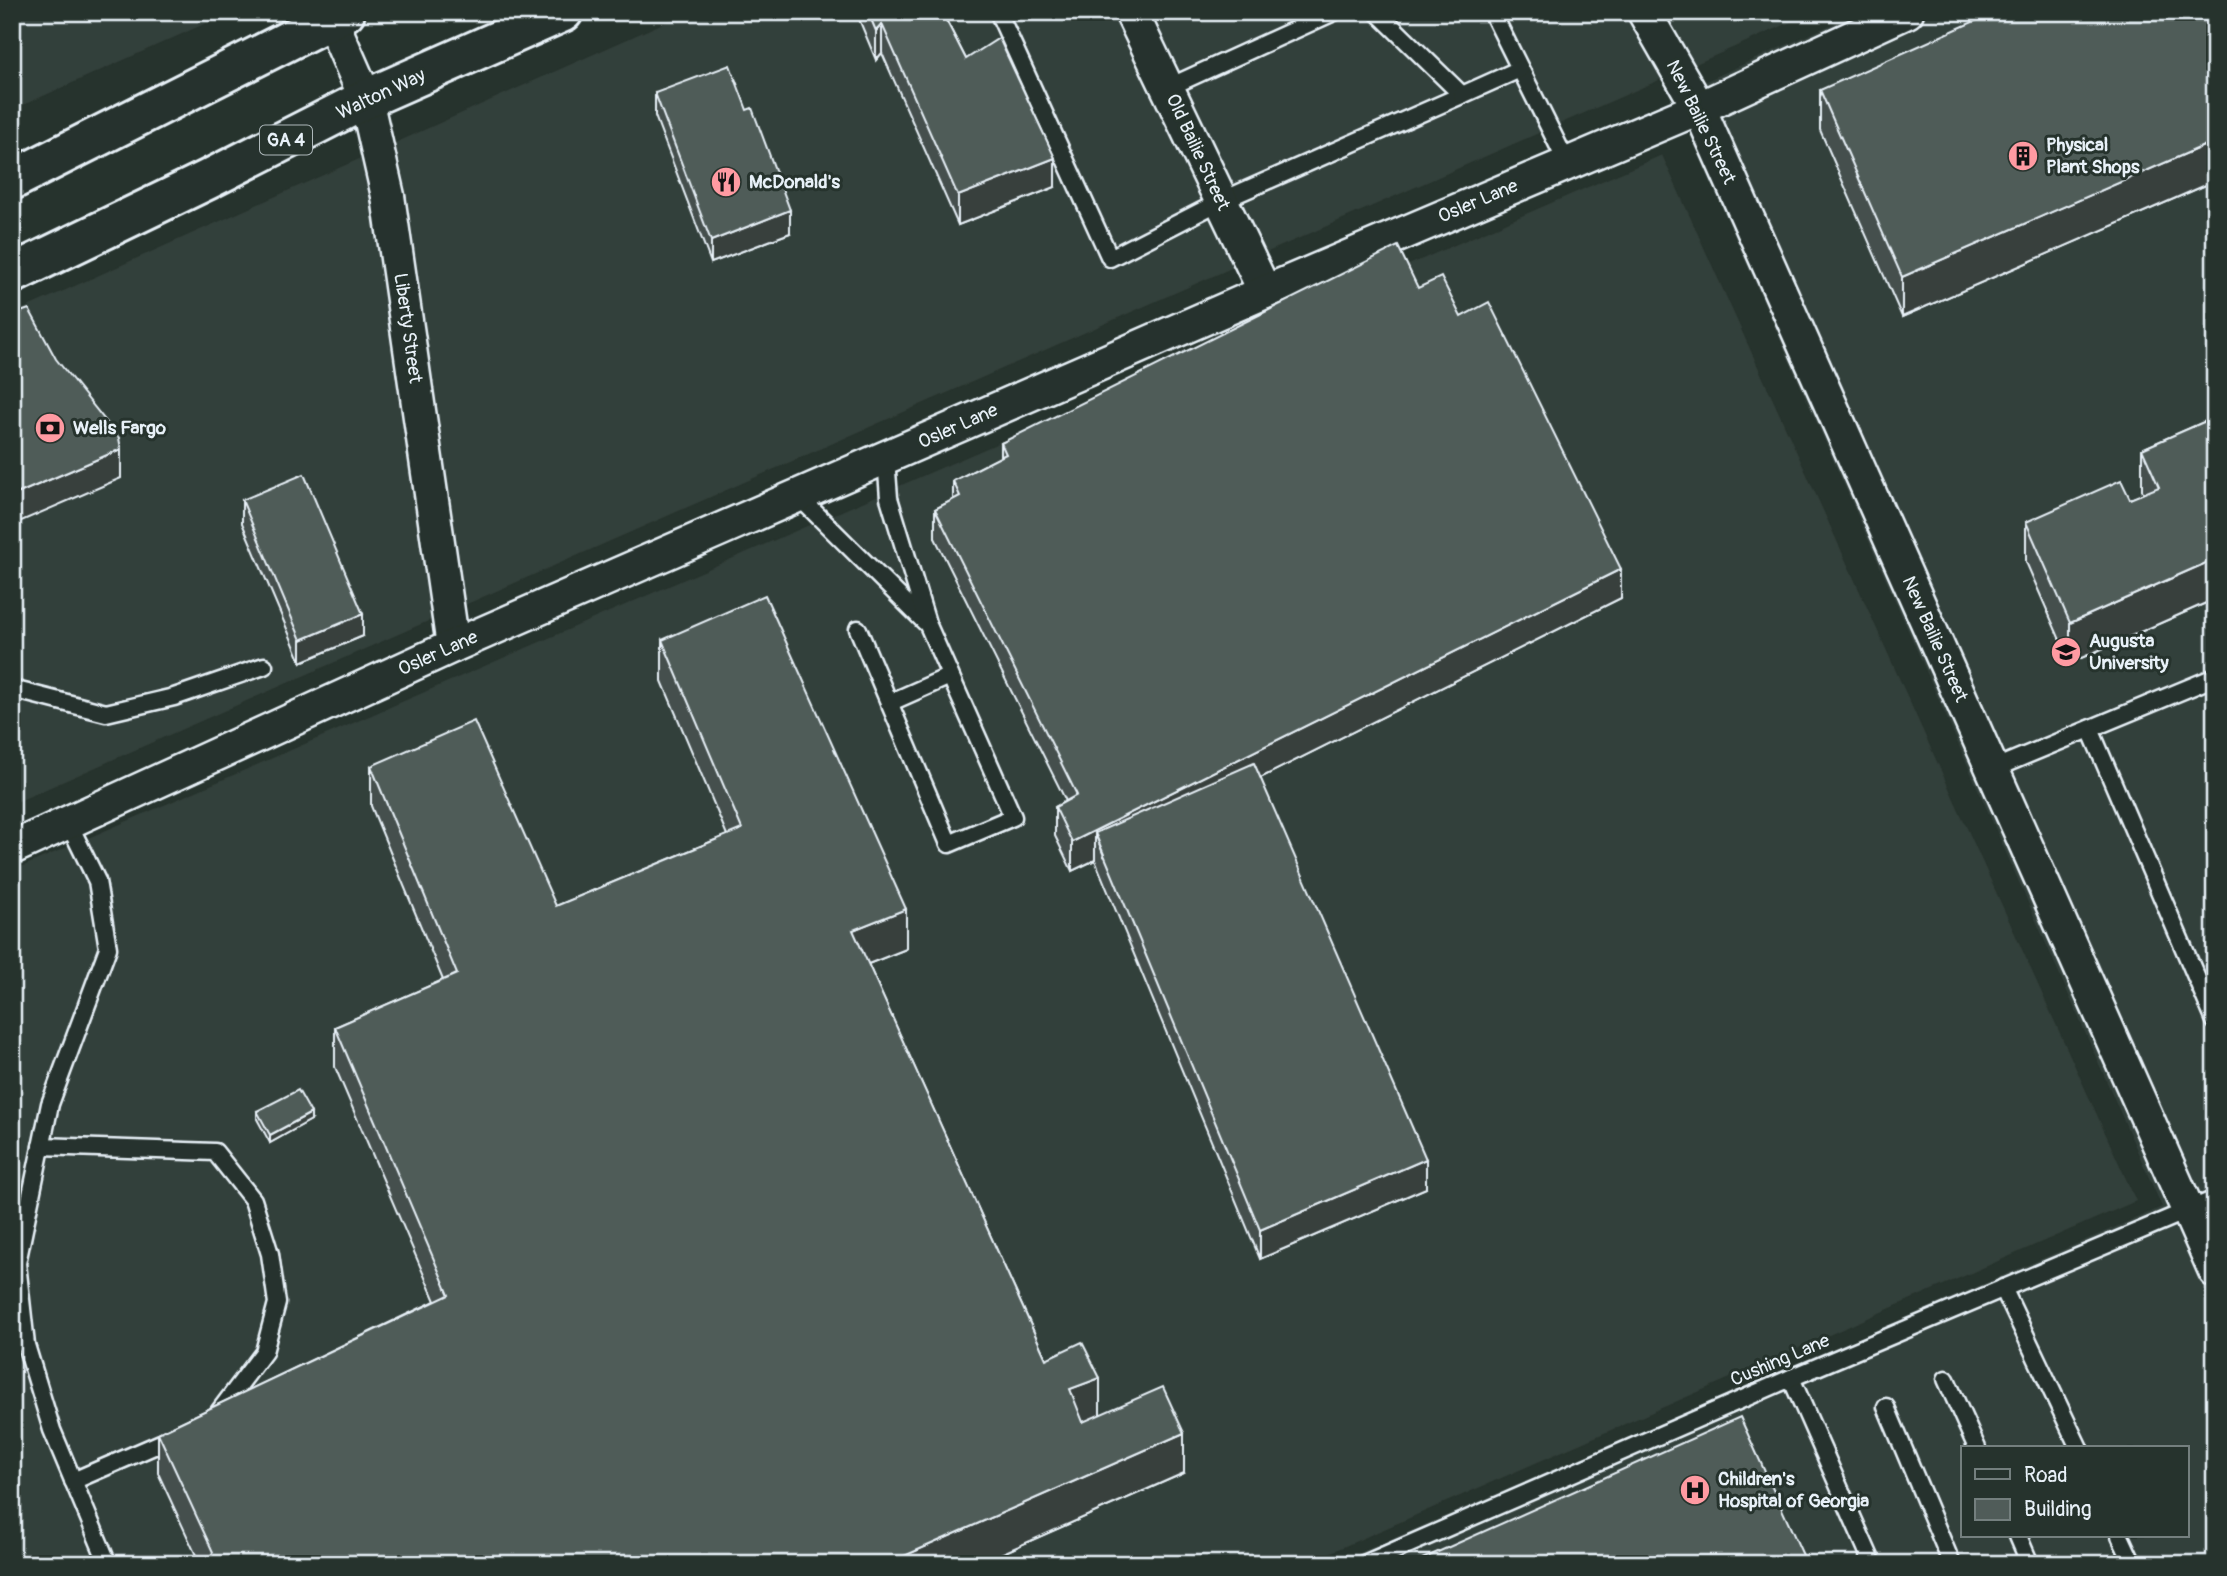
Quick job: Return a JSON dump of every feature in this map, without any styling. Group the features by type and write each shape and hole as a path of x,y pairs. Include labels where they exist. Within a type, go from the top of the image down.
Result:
{"main road":[{"name":"Walton Way","path":"12,274 207,180 366,99 563,12"},
{"path":"12,180 338,15"},
{"path":"12,151 169,101"}],"street":[{"name":"Old Bailie Street","path":"1131,12 1265,292"},
{"name":"New Bailie Street","path":"1644,12 1699,107 1993,769 2201,1204 2215,1271"},
{"name":"Osler Lane","path":"18,839 68,822 453,646 1265,292 1699,107 1907,12"},
{"name":"Liberty Street","path":"338,15 366,99 388,196 453,646"}],"lane":[{"path":"998,12 1110,258 1221,201 1520,69"},
{"path":"1167,88 1334,12"},
{"path":"1377,12 1462,95"},
{"path":"1492,12 1567,163"},
{"path":"858,629 949,844 1013,817 927,623 889,498 886,458"},
{"path":"798,496 927,623"},
{"path":"12,689 106,713 174,697 264,666"},
{"path":"889,703 950,676"},
{"path":"1993,769 2215,677"},
{"path":"2090,729 2215,1021"},
{"path":"68,822 97,881 107,948 50,1104 17,1263 26,1345 52,1430 108,1564"},
{"path":"41,1146 215,1153 253,1200 270,1254 277,1303 264,1352 212,1421 73,1481"},
{"name":"Cushing Lane","path":"1364,1564 1791,1378 2201,1204"},
{"path":"2003,1288 2078,1446"},
{"path":"1791,1378 1873,1564"},
{"path":"1945,1379 1977,1446"},
{"path":"1886,1407 1952,1564"},
{"path":"2019,1538 2030,1564"},
{"path":"2121,1538 2133,1564"}],"shaded area":[{"path":"12,12 231,12 12,110"},
{"path":"688,12 1814,12 12,804 12,314"},
{"name":"Augusta University","path":"1859,12 2215,12 2215,1564 1334,1564 2162,1207 1673,96"},
{"path":"1662,155 2136,1201 1304,1564 12,1564 12,871"}],"building":[{"path":"868,12 942,12 966,59 999,38 1055,158 958,196 882,24 876,31"},
{"name":"Physical Plant Shops","path":"1995,12 2215,12 2215,141 1902,277 1820,90"},
{"name":"McDonald's","path":"730,65 747,110 752,108 790,210 711,241 655,93"},
{"path":"1398,246 1418,288 1441,277 1461,317 1489,302 1621,569 1072,842 1055,807 1077,795 935,509 960,496 953,481 1006,454 1001,443"},
{"name":"Wells Fargo","path":"29,309 56,359 119,438 121,449 12,496 12,315"},
{"path":"2215,417 2215,559 2070,623 2026,522 2121,480 2130,499 2159,487 2142,449"},
{"path":"304,474 363,614 301,640 242,500"},
{"path":"765,595 906,909 853,930 1046,1359 1082,1342 1100,1378 1070,1389 1083,1422 1163,1387 1184,1433 886,1564 207,1564 213,1552 158,1433 449,1295 335,1027 457,974 371,766 474,721 556,906 742,829 662,640"},
{"path":"1254,763 1426,1159 1260,1230 1095,833"},
{"path":"298,1090 311,1113 270,1135 257,1111"},
{"name":"Children's Hospital of Georgia","path":"1740,1417 1807,1564 1411,1564"}],"place":[{"name":"Physical Plant Shops","path":"2023,156"},
{"name":"McDonald's","path":"726,182"},
{"name":"Wells Fargo","path":"50,428"},
{"name":"Augusta University","path":"2066,652"},
{"name":"Children's Hospital of Georgia","path":"1695,1490"}]}
